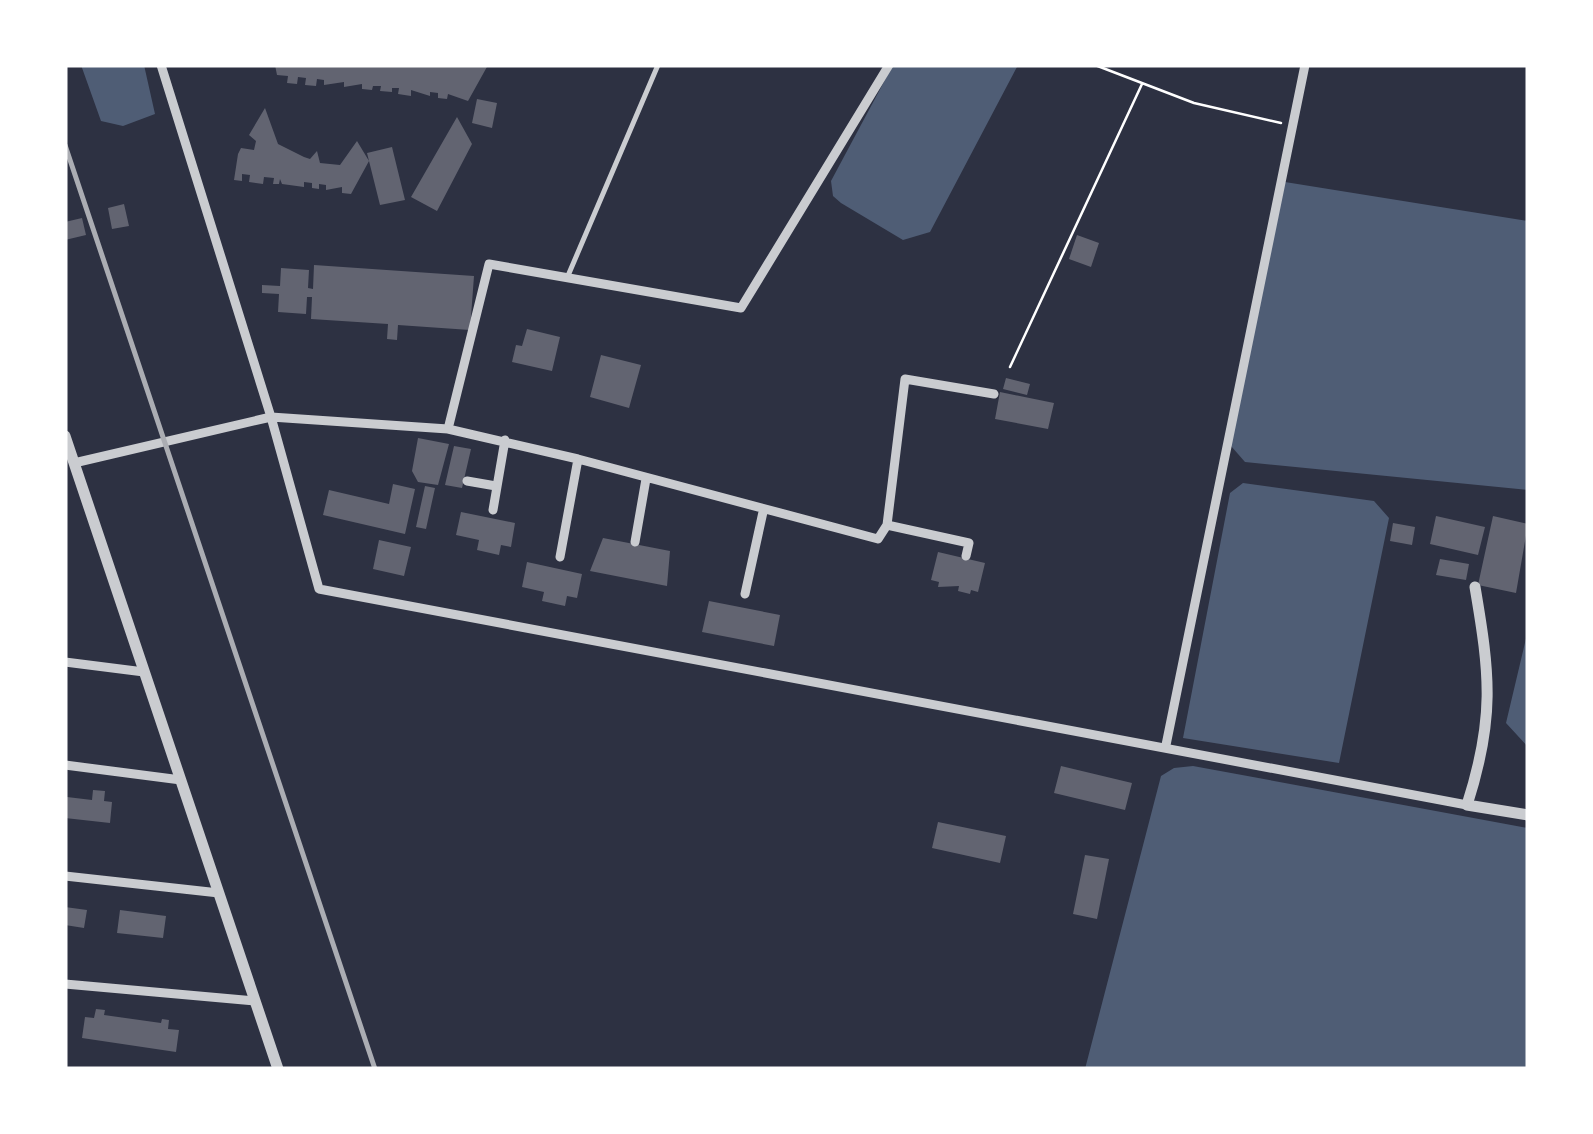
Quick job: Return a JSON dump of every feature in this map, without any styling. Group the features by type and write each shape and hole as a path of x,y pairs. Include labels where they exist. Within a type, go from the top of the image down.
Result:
{"street":[{"path":"161,65 271,417 319,589 1528,815"},
{"path":"448,429 489,264 740,308 890,65"},
{"path":"1166,745 1305,65"},
{"path":"74,463 271,417 448,429 578,458 764,512 878,539 887,525 905,379 994,394"},
{"path":"65,436 278,1069"},
{"path":"492,510 504,440"},
{"path":"560,557 578,458"},
{"path":"635,542 646,479"},
{"path":"467,480 496,486"},
{"path":"745,594 764,512"},
{"path":"887,525 968,543 966,556"},
{"path":"1467,805 1483,754 1490,676 1475,587"},
{"path":"65,662 144,672"},
{"path":"65,765 181,780"},
{"path":"65,876 218,893"},
{"path":"65,984 255,1002"}],"lane":[{"path":"566,278 658,65"}],"path":[{"path":"1095,65 1194,103 1292,125"},
{"path":"1010,367 1142,84"}],"water":[{"path":"81,65 144,65 155,114 123,126 101,121"},
{"path":"893,65 1018,65 930,232 903,240 841,203 833,196 831,181"},
{"path":"1285,182 1528,221 1528,490 1245,462 1231,446"},
{"path":"1243,483 1374,501 1389,518 1339,763 1183,738 1230,493"},
{"path":"1528,630 1528,747 1506,723"},
{"path":"1193,766 1528,828 1528,1069 1085,1069 1161,776 1174,768"}],"building":[{"path":"275,65 488,65 468,101 448,94 447,99 438,98 438,93 430,92 430,96 411,90 411,96 398,94 399,88 380,91 381,86 373,86 372,90 362,89 362,84 344,87 344,82 324,85 324,80 317,79 316,86 305,85 306,78 298,77 297,84 287,83 288,76 277,75"},
{"path":"477,99 497,103 492,128 472,123"},
{"path":"265,108 278,144 310,159 317,151 320,163 340,165 357,141 369,161 351,194 342,193 342,187 326,190 326,185 319,184 319,189 312,188 312,183 304,182 304,187 282,184 280,179 279,184 273,184 274,178 264,177 263,184 249,182 250,175 242,174 242,181 234,180 238,154 241,148 254,150 256,141 249,135"},
{"path":"457,117 472,144 437,211 411,197"},
{"path":"392,147 405,200 380,205 367,153"},
{"path":"124,204 129,226 112,229 108,208"},
{"path":"82,218 86,235 65,240 65,222"},
{"path":"1077,235 1099,243 1091,267 1069,259"},
{"path":"314,265 474,276 470,330 398,325 397,340 387,339 388,324 311,319 312,297 307,297 306,314 278,312 279,294 262,293 262,285 280,286 281,268 309,270 308,288 313,289"},
{"path":"527,329 560,337 552,371 512,362 516,345 522,346"},
{"path":"601,355 641,365 629,408 590,397"},
{"path":"1006,378 1030,384 1027,395 1003,389"},
{"path":"1000,392 1054,403 1048,429 995,419"},
{"path":"418,438 449,444 438,485 418,482 412,471"},
{"path":"454,446 471,449 462,488 445,485"},
{"path":"393,484 415,489 405,534 323,515 329,490 389,504"},
{"path":"425,486 435,488 426,529 416,527"},
{"path":"461,512 515,523 511,547 501,545 499,555 477,550 479,540 456,535"},
{"path":"1436,516 1485,527 1478,555 1430,544"},
{"path":"1493,516 1528,524 1516,593 1478,585"},
{"path":"1393,523 1415,527 1412,545 1390,541"},
{"path":"603,538 670,551 667,586 590,571"},
{"path":"379,540 411,547 404,576 373,569"},
{"path":"938,552 985,563 978,592 958,591 959,586 938,587 939,582 931,580"},
{"path":"1440,559 1469,564 1466,580 1436,575"},
{"path":"527,562 582,574 577,598 567,596 565,606 542,601 544,592 522,587"},
{"path":"709,601 780,615 774,646 702,632"},
{"path":"1061,766 1132,783 1125,810 1054,793"},
{"path":"93,790 105,791 104,801 112,802 110,823 65,818 67,797 92,800"},
{"path":"938,822 1006,836 1000,863 932,848"},
{"path":"1085,855 1109,859 1097,919 1073,914"},
{"path":"65,907 87,910 84,928 65,925"},
{"path":"120,910 166,916 163,938 117,933"},
{"path":"96,1009 105,1010 104,1015 161,1023 162,1019 169,1020 168,1029 179,1030 176,1052 82,1038 85,1017 94,1018"}],"railway":[{"path":"65,145 375,1069"}]}
